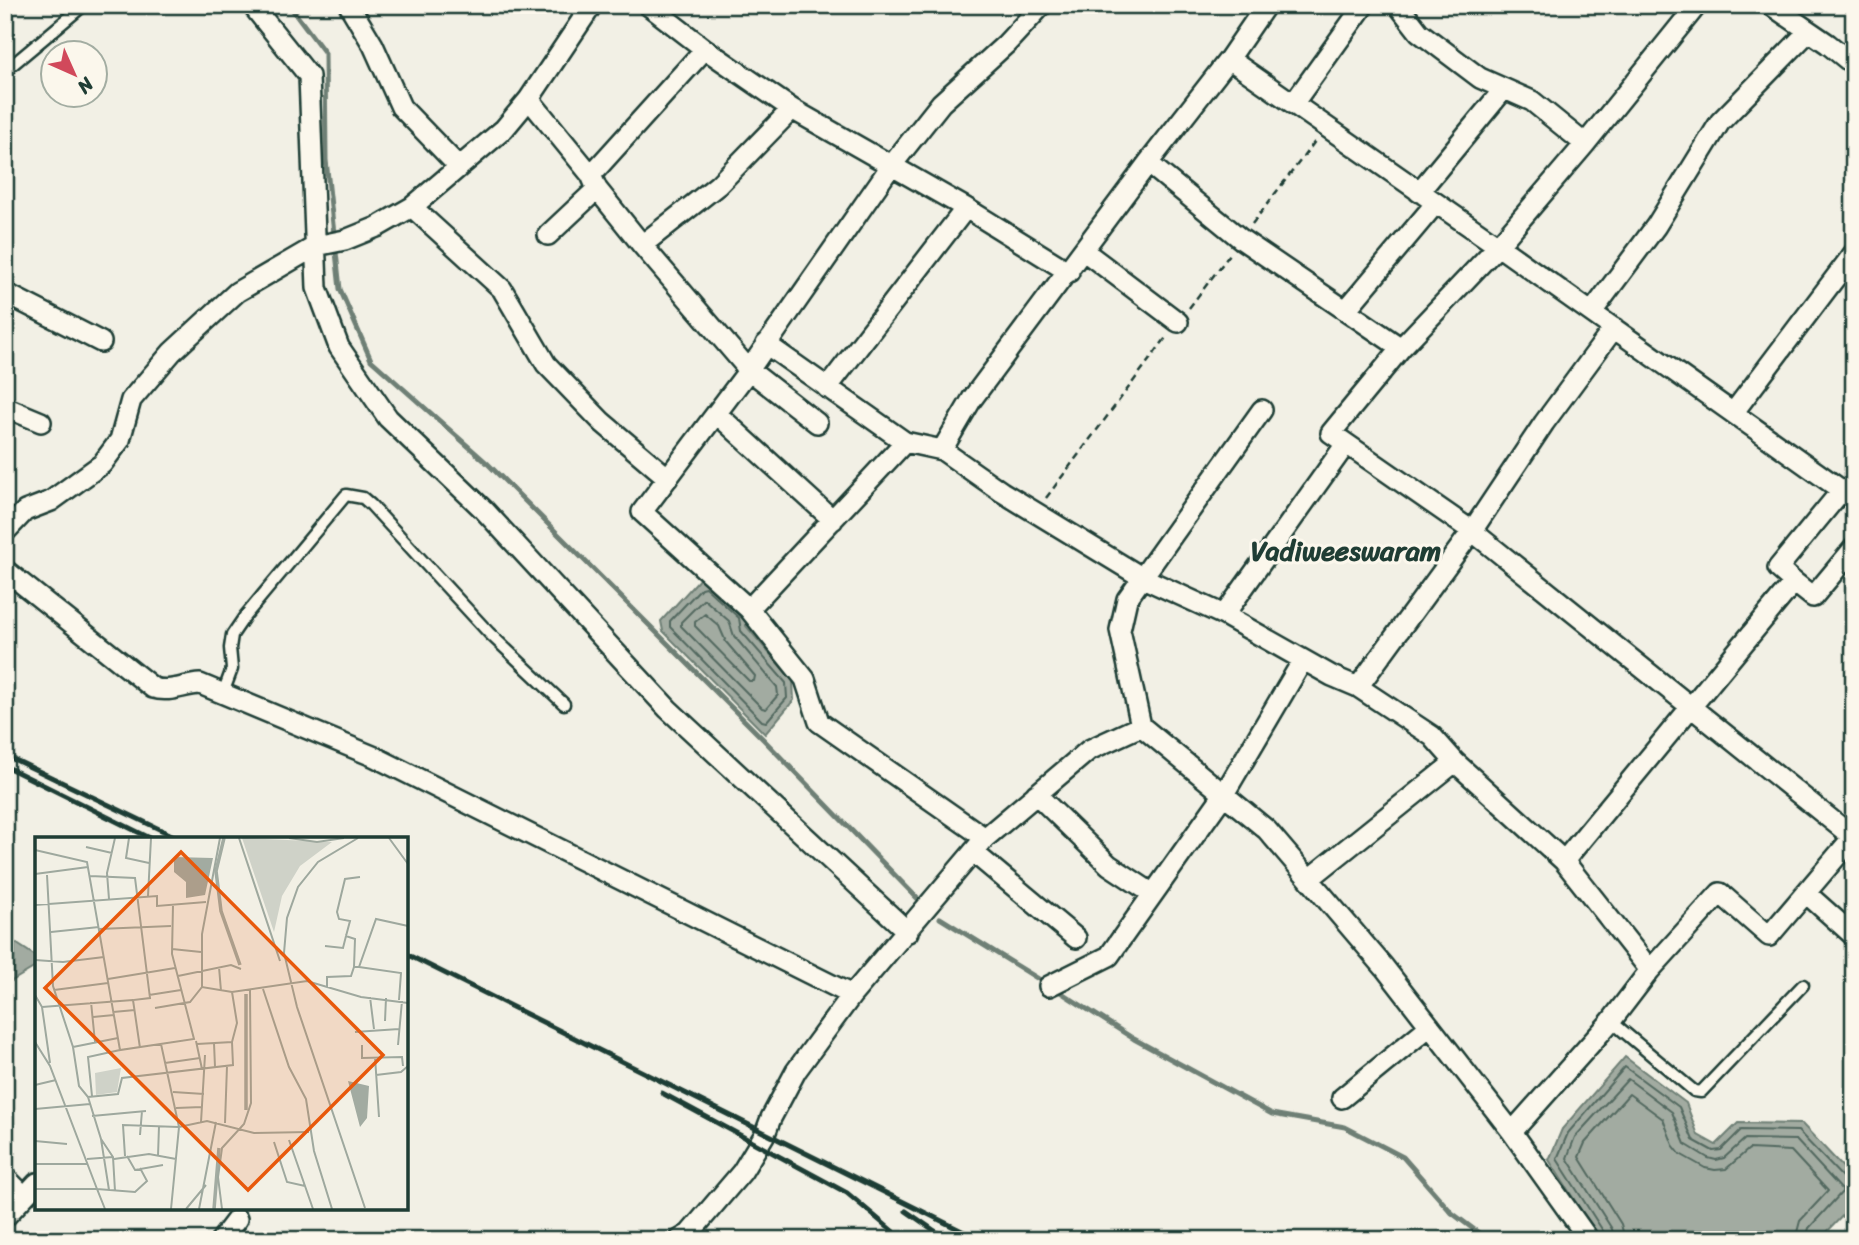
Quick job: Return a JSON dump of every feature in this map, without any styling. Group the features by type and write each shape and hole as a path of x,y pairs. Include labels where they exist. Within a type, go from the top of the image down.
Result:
{"street":[{"path":"252,5 309,76 331,243 317,288 339,347 388,418 484,510 668,709 908,932"},
{"path":"349,5 373,45 401,107 459,167"},
{"path":"5,532 25,512 51,501 102,464 120,440 131,400 172,352 237,292 331,243 377,227 412,207 504,129 529,99 592,5"},
{"path":"648,5 705,49 792,109 965,208 1069,272"},
{"path":"1042,5 1006,44 941,103 891,166 749,370 642,512 749,610 805,679 819,722 979,845 1076,938"},
{"path":"942,450 972,399 1229,59 1266,5"},
{"path":"1293,104 1364,5"},
{"path":"1398,5 1419,32 1480,78 1532,101 1585,144"},
{"path":"1512,1132 1611,1021 1650,970 1720,892 1769,936 1853,837 1472,531 1331,433 1401,348 1498,246 1585,144 1697,5"},
{"path":"1771,5 1854,65"},
{"path":"1592,312 1657,226 1720,122 1809,31"},
{"path":"548,235 705,49"},
{"path":"1229,59 1592,312 1848,495 1778,568 1813,597 1854,548"},
{"path":"1419,192 1504,89"},
{"path":"529,99 642,245 749,370 817,423"},
{"path":"642,245 718,186 792,109"},
{"path":"1148,163 1241,239 1401,348"},
{"path":"1346,310 1436,203"},
{"path":"412,207 502,289 546,364 602,422 668,478"},
{"path":"827,388 965,208"},
{"path":"1084,251 1178,322"},
{"path":"1733,413 1854,253"},
{"path":"5,293 101,342"},
{"path":"1358,687 1472,531 1614,328"},
{"path":"766,344 905,442 942,450 1002,492 1143,578 1224,615 1303,660 1358,687 1432,736 1455,762 1564,861 1650,970"},
{"path":"5,407 41,422"},
{"path":"1262,410 1127,599 1120,630 1141,726 1267,830 1384,967 1512,1132 1589,1240"},
{"path":"717,414 833,520"},
{"path":"749,610 905,442"},
{"path":"1224,615 1346,444"},
{"path":"5,570 153,688 162,691 174,690 200,684 376,757 852,995"},
{"path":"1564,861 1794,582"},
{"path":"1049,986 1109,956 1224,794 1303,660"},
{"path":"679,1240 689,1234 742,1172 765,1134 796,1071 852,995 979,845 1089,750 1141,726"},
{"path":"1308,879 1455,762"},
{"path":"1035,794 1110,865 1153,894"},
{"path":"1807,894 1854,936"},
{"path":"1342,1098 1430,1027"},
{"path":"5,1177 31,1189 5,1217"},
{"path":"221,1240 237,1219"}],"lane":[{"path":"5,71 84,5"},
{"path":"223,693 232,669 232,635 346,495 356,495 371,505 489,633 564,705"},
{"path":"1611,1021 1694,1091 1701,1092 1803,985"}],"path":[{"path":"5,1239 17,1240"}],"water":[{"path":"703,575 747,616 746,626 793,681 794,700 765,734 663,631 661,621"},
{"path":"5,936 35,956 35,967 5,985"},
{"path":"1625,1057 1686,1103 1698,1135 1716,1145 1738,1123 1802,1124 1854,1179 1854,1204 1819,1240 1600,1240 1549,1160 1562,1129"}],"waterway":[{"path":"289,5 325,53 326,160 340,289 371,360 487,463 764,740 917,898"},
{"path":"940,918 1045,983"},
{"path":"1054,988 1134,1039 1272,1114 1345,1127 1403,1157 1452,1213 1488,1240"}],"railway":[{"path":"5,755 176,837"},
{"path":"5,766 148,837"},
{"path":"408,955 980,1240"},
{"path":"662,1093 847,1193 903,1240"},
{"path":"906,1211 948,1240"}],"district":[{"name":"Vadiweeswaram","path":"1346,550"}]}
